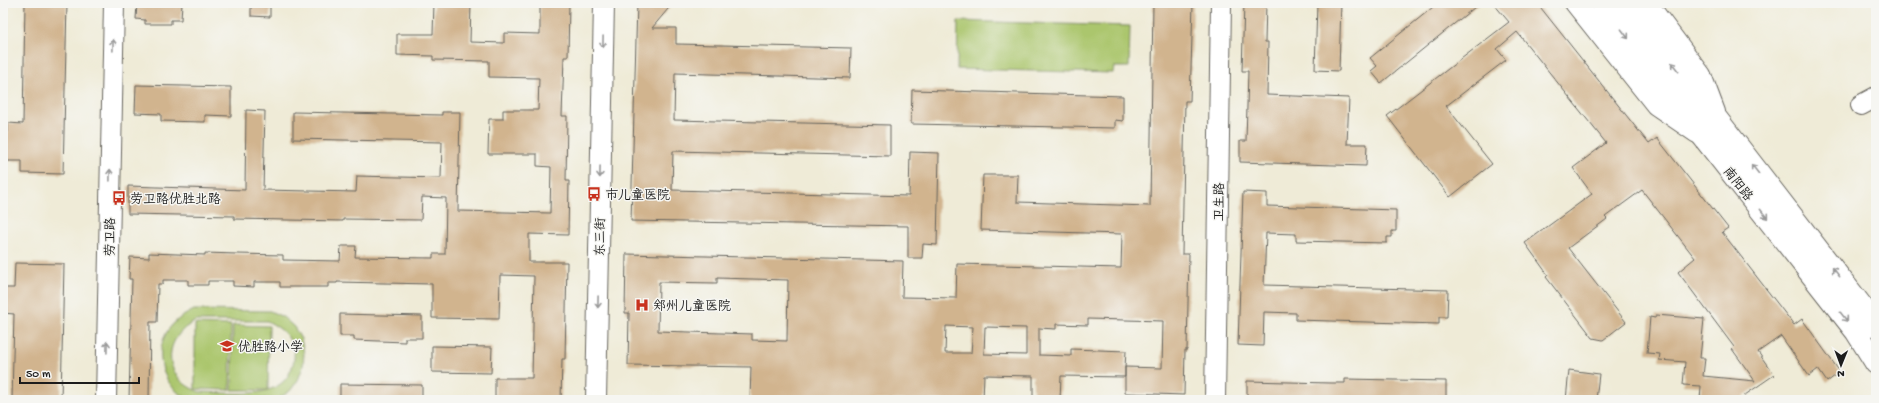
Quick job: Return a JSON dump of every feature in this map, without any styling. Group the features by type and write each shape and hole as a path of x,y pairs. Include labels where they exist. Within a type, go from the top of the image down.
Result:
{"main road":[{"name":"南阳路","path":"1601,3 1712,131 1876,325"},
{"name":"南阳路","path":"1626,3 1712,131 1856,331 1876,363"}],"street":[{"name":"劳卫路","path":"106,400 114,3"},
{"name":"东三街","path":"596,400 604,3"},
{"name":"卫生路","path":"1215,400 1221,3"},
{"path":"1575,3 1656,105 1712,131"},
{"path":"1647,3 1701,75 1712,131"}],"green space":[{"path":"958,21 1130,26 1129,67 1114,67 1113,73 957,69"},
{"path":"194,310 270,311 283,317 294,327 301,339 304,353 303,367 298,380 290,391 278,399 191,400 181,395 172,387 162,367 162,344 166,334 173,324","holes":["196,321 267,321 285,333 293,346 294,352 294,361 291,370 285,380 276,387 252,393 200,392 187,386 178,378 173,368 171,358 172,348 177,337 185,328"]},
{"path":"195,324 231,325 230,390 195,389"},
{"path":"233,325 269,326 268,390 232,390"}],"building":[{"path":"25,3 67,3 63,174 22,173 22,161 3,161 3,132 8,132 8,123 23,124"},
{"path":"137,3 182,3 181,20 171,20 171,24 145,24 145,20 136,19"},
{"path":"251,3 270,3 270,17 251,16"},
{"path":"434,3 471,3 470,42 504,43 504,33 540,34 540,3 569,3 568,57 564,57 562,116 567,116 566,181 569,181 568,235 529,234 529,262 567,262 565,359 562,359 561,400 495,400 495,378 532,378 534,276 500,275 499,319 432,318 432,284 337,282 328,283 328,287 280,287 280,282 254,282 254,287 233,286 233,281 208,281 208,285 188,285 188,280 163,280 163,284 158,284 157,322 150,322 149,400 129,400 132,279 129,279 130,257 149,258 149,253 205,255 205,253 283,255 283,260 340,261 341,246 356,246 355,257 433,258 433,254 445,254 446,198 422,197 421,220 343,219 343,221 234,219 234,216 128,214 128,186 245,190 246,110 265,111 263,190 356,192 357,176 441,178 442,142 293,139 293,112 442,115 442,112 460,112 458,211 550,213 551,167 537,166 537,154 488,154 489,119 503,119 503,110 538,110 539,78 489,77 489,61 433,60 433,56 397,55 397,34 433,34"},
{"path":"637,3 673,3 652,28 676,28 676,44 851,48 850,78 675,73 674,120 890,125 890,156 673,151 672,190 909,196 910,152 939,153 937,245 923,244 922,258 908,258 908,226 631,221"},
{"path":"1153,3 1193,3 1190,101 1185,101 1182,254 1189,254 1187,350 1185,350 1184,395 1125,393 1125,377 1061,376 1060,400 1033,400 1033,376 984,375 983,400 750,400 751,367 628,365 629,313 625,313 626,254 903,261 902,297 956,298 957,264 1121,268 1122,234 981,230 983,175 1018,175 1017,202 1150,206","holes":["717,278 788,280 787,341 752,340 752,334 658,331 659,282 717,283","1088,319 1163,321 1162,368 1125,367 1126,351 1071,349 1071,356 1039,355 1039,328 1056,329 1056,324 1088,325","946,326 973,327 971,353 945,353","985,327 1026,328 1026,355 984,354"]},
{"path":"1244,3 1266,3 1265,42 1268,42 1267,95 1349,98 1347,144 1367,144 1366,166 1240,162 1240,141 1246,141 1248,71 1242,71"},
{"path":"1317,3 1341,3 1339,71 1315,70"},
{"path":"1438,3 1480,3 1381,83 1371,71 1377,66 1370,58"},
{"path":"1493,3 1537,3 1649,144 1657,138 1728,228 1722,232 1794,325 1802,319 1840,372 1827,382 1818,369 1809,376 1781,336 1758,352 1774,375 1745,395 1744,400 1700,400 1701,386 1683,385 1685,362 1659,360 1660,354 1647,353 1650,317 1655,318 1656,315 1704,319 1700,358 1705,358 1703,376 1755,381 1732,349 1734,347 1678,272 1695,258 1642,190 1605,217 1607,219 1568,248 1626,322 1603,340 1593,338 1546,277 1548,275 1525,243 1592,194 1573,168 1606,143 1517,32 1497,49 1506,60 1446,106 1492,164 1450,197 1387,116 1509,22"},
{"path":"136,85 231,87 231,116 205,115 205,122 161,121 161,114 135,113"},
{"path":"912,90 1123,96 1123,121 1115,120 1115,128 911,124"},
{"path":"1243,192 1267,193 1267,206 1396,210 1396,231 1392,231 1392,237 1387,237 1387,243 1296,241 1296,234 1266,233 1264,285 1448,290 1447,317 1439,317 1439,324 1296,320 1296,313 1264,312 1263,346 1238,345"},
{"path":"15,263 64,264 61,400 12,400 14,314 3,313 3,288 14,288"},
{"path":"340,314 422,316 422,338 405,338 405,342 354,340 354,336 340,336"},
{"path":"432,346 492,347 491,373 432,372"},
{"path":"1569,370 1599,374 1596,400 1566,400"},
{"path":"1345,379 1446,381 1446,400 1247,400 1247,381 1345,383"},
{"path":"340,384 422,385 422,400 340,400"}],"place":[{"name":"市儿童医院","path":"594,194"},
{"name":"劳卫路优胜北路","path":"119,198"},
{"name":"郑州儿童医院","path":"642,305"},
{"name":"优胜路小学","path":"227,346"}]}
